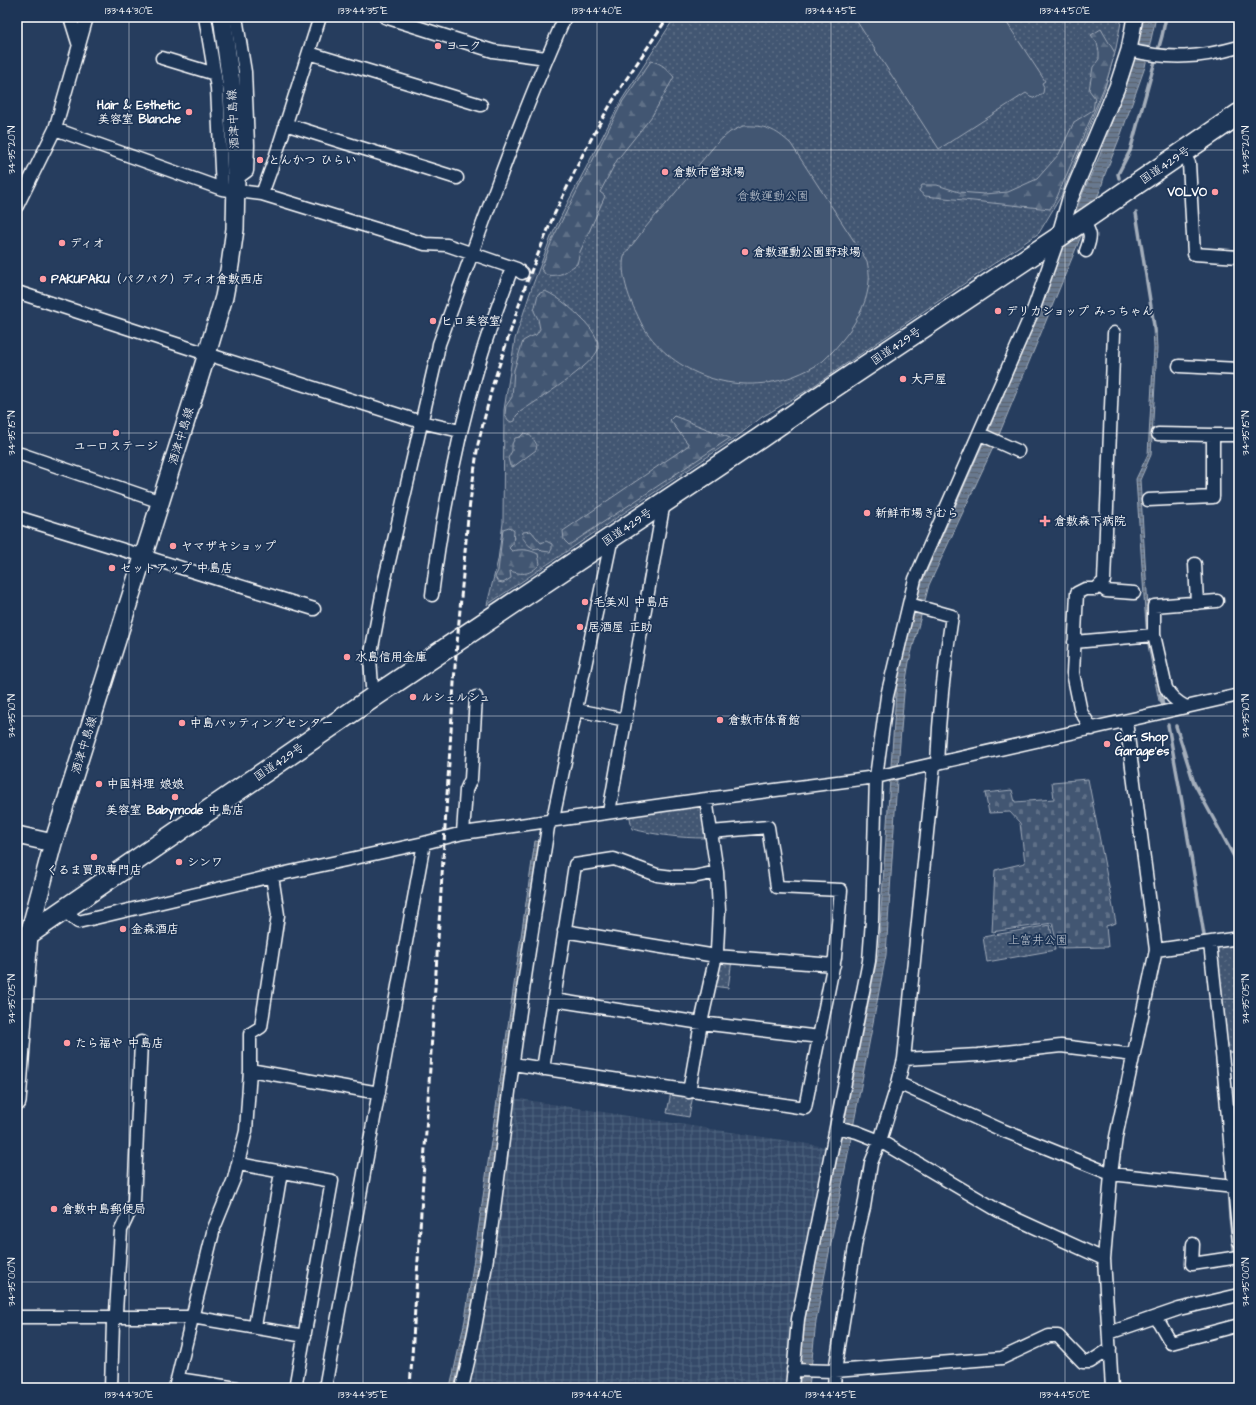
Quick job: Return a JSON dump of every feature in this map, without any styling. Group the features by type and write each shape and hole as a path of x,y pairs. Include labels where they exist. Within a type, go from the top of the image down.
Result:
{"highway":[{"name":"国道429号","path":"21,937 63,910 378,694 1059,237 1239,114"}],"main road":[{"name":"酒津中島線","path":"17,1102 21,937 53,844 224,297 235,229 231,186 232,90 222,17"},
{"path":"17,835 53,844"}],"street":[{"path":"70,17 79,46"},
{"path":"17,206 20,195 55,129 87,17"},
{"path":"205,17 215,74 231,186"},
{"path":"231,186 247,171 248,145 245,72 236,17"},
{"path":"262,194 274,162 320,17"},
{"path":"385,17 493,51 546,58"},
{"path":"378,694 372,687 370,658 385,579 439,344 492,196 546,58 565,17"},
{"path":"792,1388 796,1371 798,1319 839,1127 869,961 872,920 877,777 887,696 911,604 915,579 983,435 1034,308 1059,237 1070,199 1132,51 1135,17"},
{"path":"1132,51 1170,57 1217,53 1239,47"},
{"path":"309,53 480,105"},
{"path":"162,58 215,74"},
{"path":"286,124 457,178"},
{"path":"55,129 231,186 262,194 425,244 447,245 517,270 480,358 460,431 446,500 432,595"},
{"path":"1183,152 1189,163 1194,254 1239,257"},
{"path":"1082,220 1089,231 1091,239 1086,251"},
{"path":"17,292 421,422 460,431"},
{"path":"1092,728 1081,712 1073,674 1074,642 1077,593 1085,589 1096,589 1104,581 1114,333"},
{"path":"1179,366 1239,369"},
{"path":"1158,434 1239,435"},
{"path":"983,435 1018,451"},
{"path":"1148,500 1213,497 1213,435"},
{"path":"21,454 161,502"},
{"path":"610,812 664,502"},
{"path":"17,517 314,609"},
{"path":"462,1388 480,1302 501,1166 513,1064 548,826 554,814 612,537"},
{"path":"1195,564 1197,603"},
{"path":"1100,585 1106,591 1134,593"},
{"path":"1186,707 1176,701 1168,693 1166,688 1150,635 1154,606 1217,601"},
{"path":"834,1388 835,1371 856,1240 864,1207 871,1164 880,1141 904,1059 936,764 944,666 952,616 911,604"},
{"path":"1074,642 1137,638 1150,635"},
{"path":"63,910 78,922 463,833 877,777 1239,695"},
{"path":"463,833 466,790 471,780 476,697"},
{"path":"577,710 626,720"},
{"path":"1112,1388 1104,1259 1111,1174 1116,1137 1156,950 1126,721"},
{"path":"689,1092 701,1023 716,956 719,910 717,872 706,799"},
{"path":"513,1064 689,1092 805,1108 834,965 841,890 776,887 768,827 711,832"},
{"path":"325,1388 424,843"},
{"path":"543,1069 575,865 614,858 657,875 693,877 717,872"},
{"path":"237,1388 177,1383 214,1228 239,1164 246,1131 250,1070 250,1034 261,1027 278,915 272,876"},
{"path":"564,931 716,956 834,965"},
{"path":"1156,950 1239,938"},
{"path":"1207,943 1224,1073 1230,1186 1239,1241"},
{"path":"554,1000 701,1023 820,1037"},
{"path":"111,1388 121,1230 134,1202 141,1042"},
{"path":"904,1059 978,1055 1061,1046 1134,1055"},
{"path":"250,1070 379,1093"},
{"path":"898,1083 1002,1130 1111,1174 1230,1186"},
{"path":"839,1127 855,1131 880,1141 999,1211 1104,1259"},
{"path":"239,1164 332,1181 295,1388"},
{"path":"255,1326 281,1172"},
{"path":"1193,1244 1192,1264 1236,1257"},
{"path":"1109,1333 1179,1309 1239,1295"},
{"path":"17,1317 192,1317 255,1326 304,1336"},
{"path":"1156,1317 1171,1343 1239,1325"},
{"path":"796,1371 835,1371 1002,1358 1049,1336 1058,1336 1083,1362 1090,1362 1110,1349"}],"shaded area":[{"path":"1143,17 1156,17 1145,67 1120,137 1101,188 998,437 929,585 909,662 904,693 897,780 886,955 816,1321 809,1388 798,1388 805,1318 878,954 896,693 900,659 922,582 988,432 1047,288 1057,257 1081,197 1100,155 1132,66"},
{"path":"1153,328 1156,328 1157,349 1151,455 1140,480 1150,640 1164,700 1159,701 1147,640 1136,479 1148,454 1154,349"},
{"path":"535,841 542,842 470,1320 454,1388 450,1388 465,1320"},
{"path":"513,1098 827,1147 793,1318 786,1388 467,1388"}],"green space":[{"name":"倉敷運動公園","path":"675,17 1122,17 1116,48 1105,88 1061,196 1039,233 806,391 762,417 734,439 487,605 498,560 503,523 504,410 515,339 532,287 551,237 568,202 621,101"},
{"path":"854,17 1003,17 1045,81 1042,83 1044,87 1043,93 1036,98 1026,93 939,149"},
{"path":"1101,29 1115,53 1106,83 1057,197 1050,209 925,196 919,191 922,185 937,185 959,192 984,194 1008,192 1037,179 1059,154 1074,122 1093,110 1095,98 1089,90 1093,67 1099,59 1099,52 1097,43 1091,35"},
{"path":"651,61 667,69 674,77 652,116 617,160 600,192 605,196 580,252 577,264 559,275 546,275 541,269 553,238 623,101"},
{"name":"倉敷運動公園野球場","path":"743,126 758,126 775,131 791,144 867,261 869,276 867,295 859,316 833,351 823,361 794,376 773,382 753,384 732,383 712,379 675,361 660,347 642,324 633,307 628,293 623,270 625,255 647,226 717,143 730,132"},
{"path":"545,291 565,304 586,323 596,337 598,349 587,364 550,392 520,412 516,416 515,421 511,422 505,414 506,406 512,397 514,370 523,341 536,335 540,329 538,319 534,311 538,294"},
{"path":"674,416 730,438 569,545 564,540 563,531 689,445 670,420"},
{"path":"524,433 533,439 537,445 536,450 513,467 510,466 508,458 512,451 512,444 515,438 520,437"},
{"path":"509,527 514,531 513,544 509,548 512,551 525,550 538,554 540,564 530,572 526,573 510,571 511,578 503,583 498,582 495,577 498,571 503,529"},
{"path":"531,531 541,543 546,541 552,544 552,549 550,552 542,551 539,548 536,549 527,544 522,537 523,532"},
{"path":"1088,779 1116,923 1106,926 1108,947 1058,948 1052,923 992,932 995,870 1025,863 1020,823 1010,812 989,813 985,793 1012,790 1015,802 1054,799 1052,782"},
{"path":"701,802 705,838 668,836 632,829 629,812"},
{"name":"上富井公園","path":"1050,925 1055,950 987,962 983,937"},
{"path":"1239,940 1239,1051 1229,1053 1214,952 1220,944"},
{"path":"717,958 732,960 728,988 712,986"},
{"path":"671,1092 693,1095 689,1117 667,1113"}],"waterway":[{"path":"1119,178 1118,174 1130,151 1166,17"},
{"path":"1136,213 1155,332"},
{"path":"1160,695 1163,705"},
{"path":"1168,725 1205,941"},
{"path":"1176,726 1194,783 1237,862 1239,870"},
{"path":"1217,1061 1220,1094"},
{"path":"1227,1170 1230,1218 1237,1270"}],"tunnel":[{"path":"522,273 534,280"}],"railway":[{"path":"410,1388 455,667 468,517 478,444 493,384 526,284 553,217 583,154 602,119 623,84 668,17"}],"place":[{"name":"ヨーク","path":"438,46"},
{"name":"Hair & Esthetic 美容室 Blanche","path":"189,112"},
{"name":"とんかつ ひらい","path":"260,160"},
{"name":"倉敷市営球場","path":"665,172"},
{"name":"VOLVO","path":"1215,192"},
{"name":"ディオ","path":"62,243"},
{"name":"倉敷運動公園野球場","path":"745,252"},
{"name":"PAKUPAKU（パクパク）ディオ倉敷西店","path":"43,279"},
{"name":"デリカショップ みっちゃん","path":"998,311"},
{"name":"ヒロ美容室","path":"433,321"},
{"name":"大戸屋","path":"903,379"},
{"name":"ユーロステージ","path":"116,433"},
{"name":"新鮮市場きむら","path":"867,513"},
{"name":"倉敷森下病院","path":"1045,521"},
{"name":"ヤマザキショップ","path":"173,546"},
{"name":"セットアップ 中島店","path":"112,568"},
{"name":"毛美刈 中島店","path":"585,602"},
{"name":"居酒屋 正助","path":"580,627"},
{"name":"水島信用金庫","path":"347,657"},
{"name":"ルシェルシュ","path":"413,697"},
{"name":"倉敷市体育館","path":"720,720"},
{"name":"中島バッティングセンター","path":"182,723"},
{"name":"Car Shop Garage'es","path":"1107,744"},
{"name":"中国料理 娘娘","path":"99,784"},
{"name":"美容室 Babymode 中島店","path":"175,797"},
{"name":"くるま買取専門店","path":"94,857"},
{"name":"シンワ","path":"179,862"},
{"name":"金森酒店","path":"123,929"},
{"name":"たら福や 中島店","path":"67,1043"},
{"name":"倉敷中島郵便局","path":"54,1209"}]}
